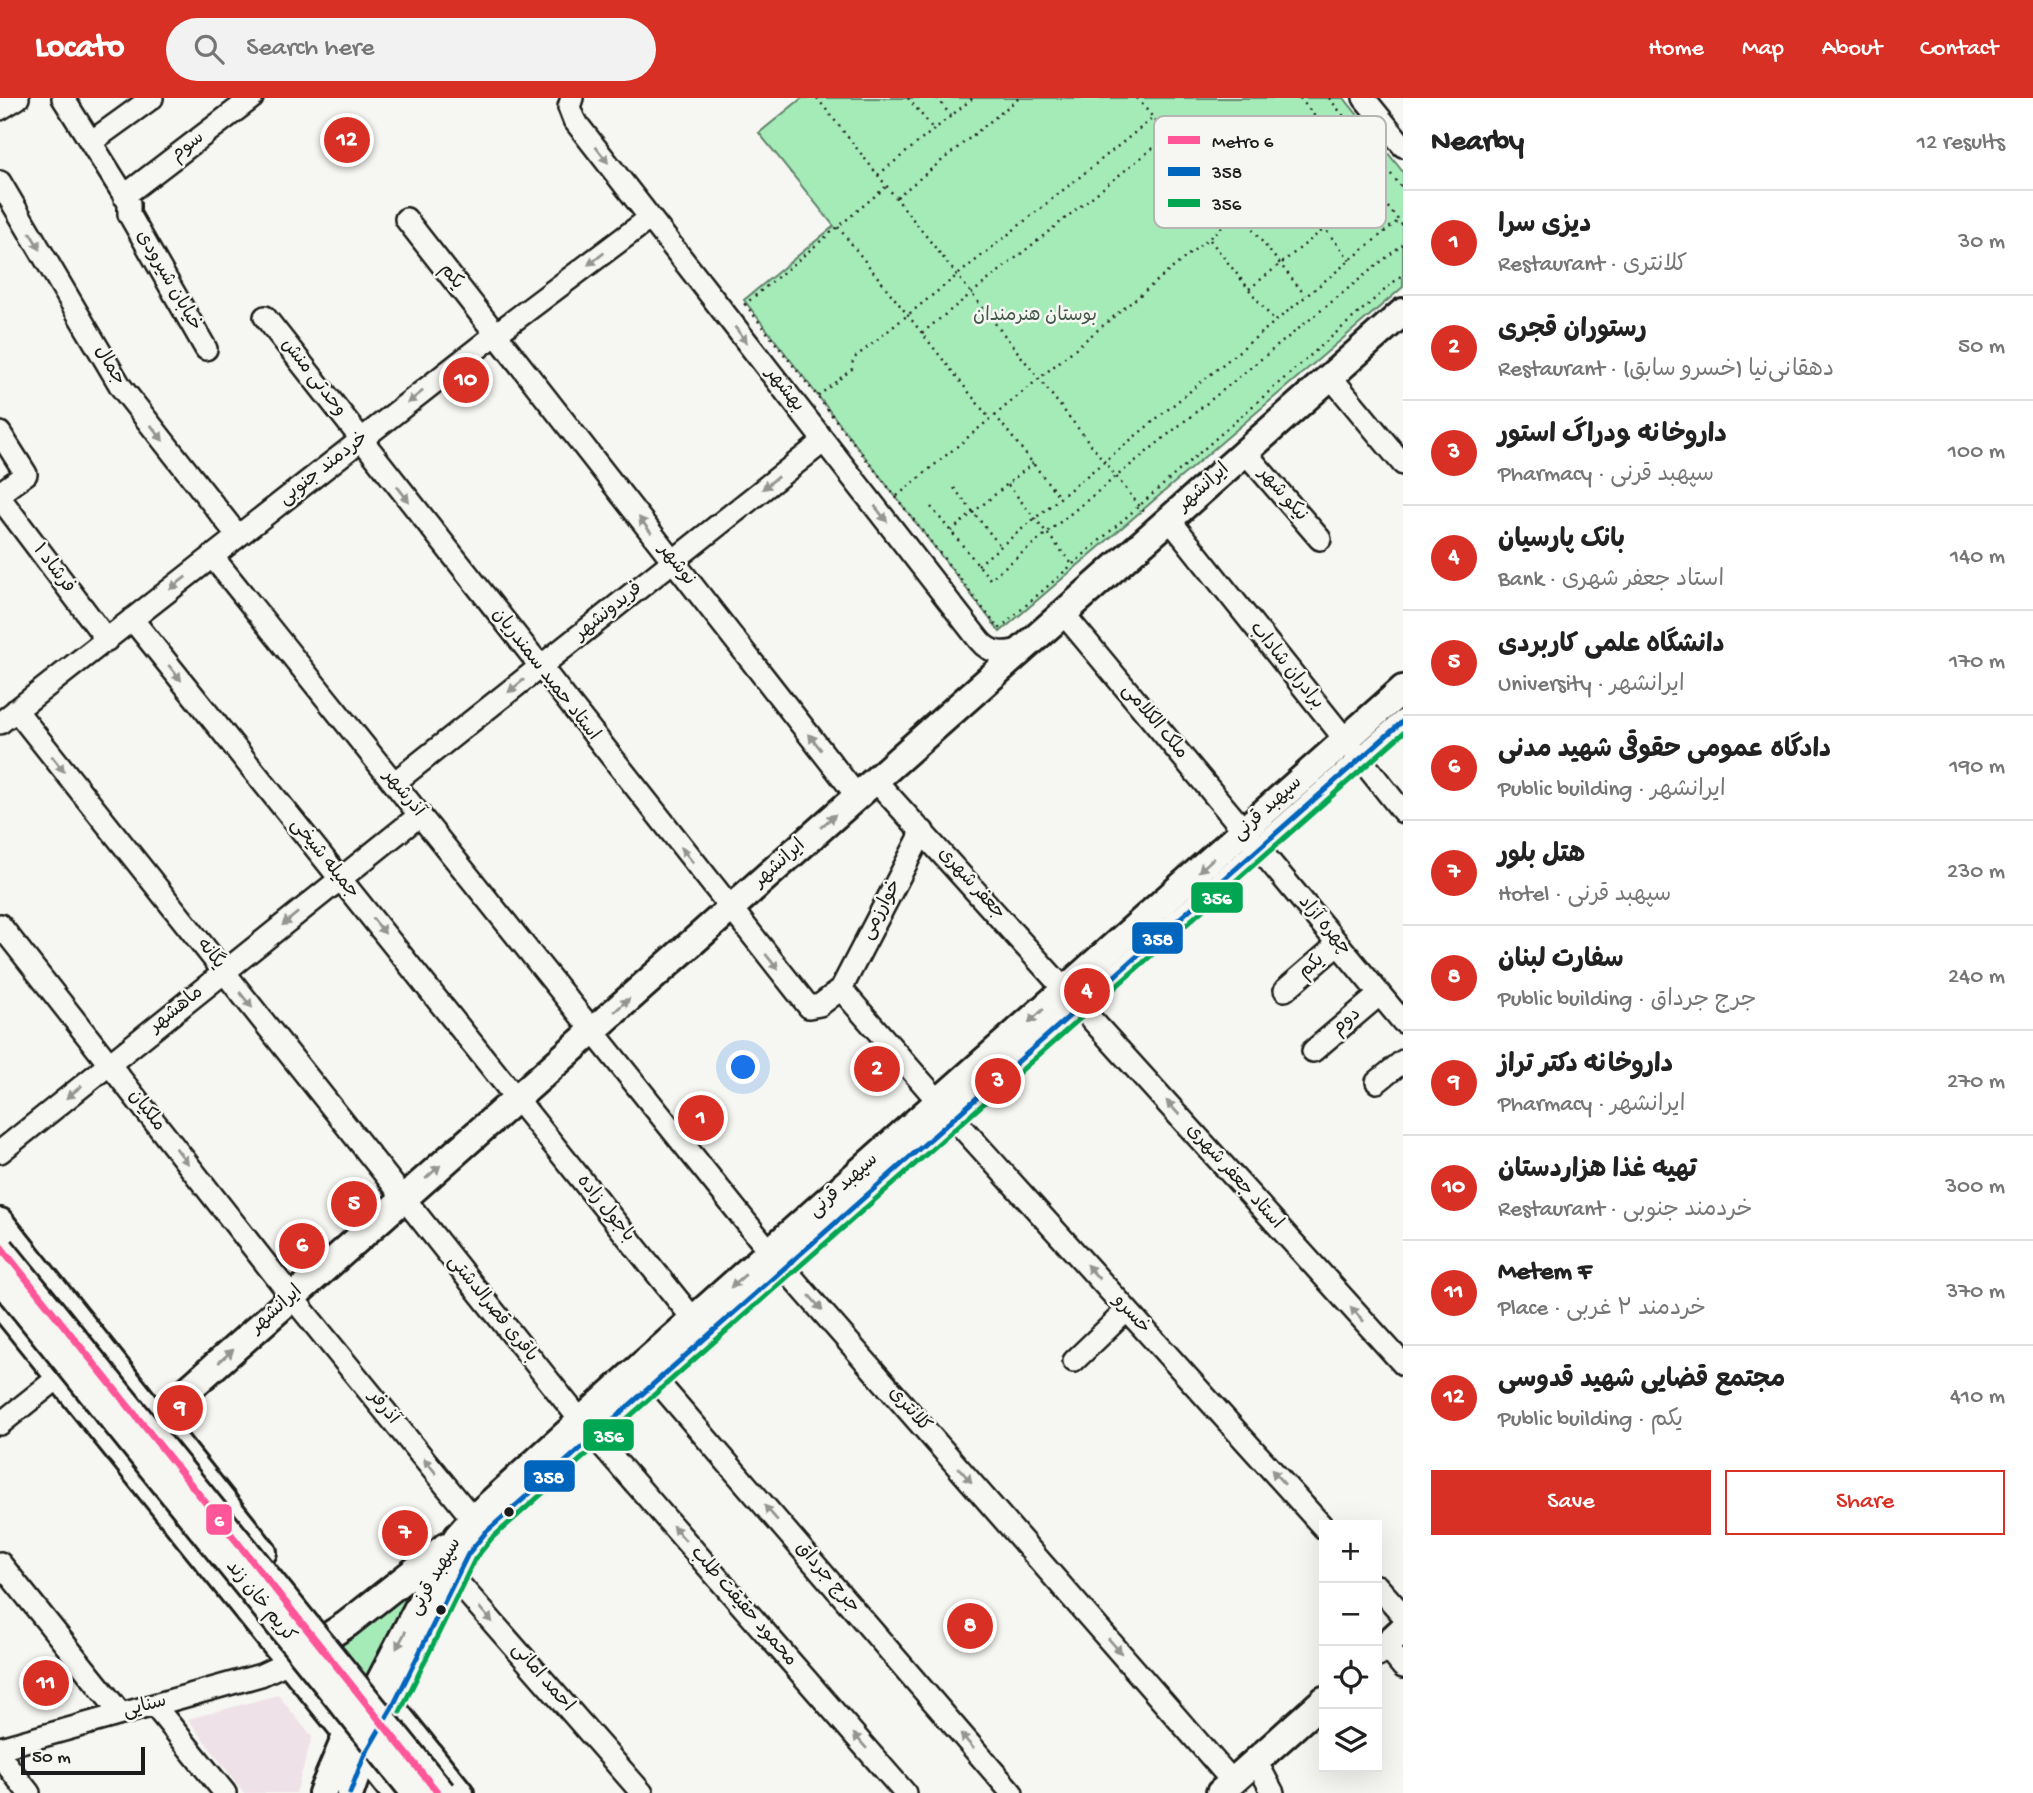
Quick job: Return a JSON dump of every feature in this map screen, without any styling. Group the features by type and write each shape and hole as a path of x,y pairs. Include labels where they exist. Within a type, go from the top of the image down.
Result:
{"main road":[{"name":"ایرانشهر","path":"119,1451 1403,312"},
{"name":"سپهبد قرنی","path":"322,1793 348,1734 384,1699 449,1572 466,1528 588,1429 650,1373 694,1320 778,1261 1353,749 1403,689"},
{"name":"کریم خان زند","path":"0,1222 329,1636"},
{"name":"کریم خان زند","path":"1,1248 442,1793"},
{"name":"کریم خان زند","path":"0,1279 401,1792"},
{"name":"کریم خان زند","path":"0,1303 364,1756 401,1792"},
{"path":"289,1662 329,1636 466,1528"},
{"path":"350,1793 384,1699"},
{"path":"384,1699 460,1793"},
{"path":"1226,1787 1319,1704"},
{"path":"401,1792 388,1771 389,1763 405,1749 415,1747 433,1758"}],"street":[{"path":"0,109 18,98"},
{"name":"خیابان شیرودی","path":"51,98 120,209 127,205"},
{"name":"خیابان شیرودی","path":"62,98 91,142 206,349"},
{"path":"91,142 152,98"},
{"name":"سوم","path":"127,205 252,98"},
{"name":"بهشهر","path":"572,98 569,107 574,120 982,644 998,653 1022,649"},
{"path":"1364,98 1379,116"},
{"path":"1386,125 1403,146"},
{"name":"جمال","path":"0,183 121,387 238,536"},
{"name":"خردمند جنوبی","path":"8,717 496,334 650,218"},
{"name":"یکم","path":"406,219 496,334"},
{"name":"وحدتی منش","path":"265,317 361,440"},
{"name":"نوشهر","path":"496,334 673,561 866,788"},
{"path":"1330,376 1403,464"},
{"path":"0,433 26,474 0,495"},
{"name":"استاد حمید سمندریان","path":"361,440 809,1007 820,1005 841,989"},
{"name":"فریدونشهر","path":"394,783 824,441"},
{"name":"نیکو شهر","path":"1245,452 1320,539"},
{"name":"فرشاد ۱","path":"0,495 107,639"},
{"name":"برادران شاداب","path":"1163,524 1403,812"},
{"name":"آذرشهر","path":"212,556 593,1031"},
{"name":"ملک الکلامی","path":"1063,613 1251,839"},
{"name":"جمیله شیخی","path":"132,620 517,1098"},
{"name":"یگانه","path":"8,717 224,972 404,1198"},
{"path":"1353,749 1403,721"},
{"name":"جعفر شهری","path":"866,788 923,831 1073,997"},
{"name":"ماهشهر","path":"0,1152 420,815"},
{"name":"خوارزمی","path":"841,989 923,831"},
{"name":"چهره آزاد","path":"1251,839 1403,1022"},
{"name":"ملکیان","path":"0,925 292,1297"},
{"name":"یکم","path":"1285,990 1338,944"},
{"name":"خسرو","path":"841,989 946,1110 1319,1522"},
{"name":"دوم","path":"1313,1051 1380,994"},
{"name":"استاد جعفر شهری","path":"1073,997 1403,1364"},
{"name":"کلانتری","path":"593,1031 778,1261 1226,1787"},
{"path":"1377,1082 1403,1061"},
{"name":"باجول زاده","path":"517,1098 694,1320"},
{"name":"باقری قصرالدشتی","path":"404,1198 588,1429"},
{"path":"650,1373 778,1261"},
{"name":"آذرفر","path":"292,1297 466,1528"},
{"path":"1074,1361 1127,1310"},
{"name":"جرج جرداق","path":"650,1373 1012,1793"},
{"path":"0,1424 59,1377"},
{"path":"449,1572 588,1429"},
{"name":"محمود حقیقت طلب","path":"588,1429 905,1793"},
{"path":"0,1563 121,1714"},
{"name":"احمد امانی","path":"449,1572 642,1793"},
{"path":"1382,1592 1403,1615"},
{"path":"1388,1642 1403,1667"},
{"name":"سنایی","path":"0,1748 261,1675 289,1662"},
{"path":"154,1705 225,1793"},
{"path":"0,1756 29,1793"},
{"path":"1256,1761 1273,1793"}],"path":[{"path":"817,98 1139,505 1163,524"},
{"path":"908,98 934,130"},
{"path":"937,98 951,116"},
{"path":"878,175 972,98"},
{"path":"896,198 1019,98"},
{"path":"818,396 852,369 853,359 1153,118 1137,98"},
{"path":"1300,98 1314,116"},
{"path":"1329,98 1344,116"},
{"path":"922,333 1154,147"},
{"path":"1386,168 1403,189"},
{"path":"728,318 887,186"},
{"path":"1386,204 1403,226"},
{"path":"978,565 1399,220"},
{"path":"838,226 990,419"},
{"path":"879,511 1222,228"},
{"path":"1251,228 1306,296"},
{"path":"1249,289 1325,229 1350,260"},
{"path":"1209,239 1275,321"},
{"path":"931,507 990,579 1403,244"},
{"path":"745,304 999,629 1403,274"},
{"path":"995,415 1060,498"},
{"path":"951,531 1033,463"},
{"path":"1008,484 1072,564"},
{"path":"954,488 1001,547"}],"shaded area":[{"path":"278,1695 312,1737 296,1793 244,1793 188,1719"}],"green space":[{"name":"بوستان هنرمندان","path":"802,98 1344,98 1358,116 1154,116 1154,228 1386,228 1386,151 1403,172 1403,287 1000,632 744,300 834,226 759,133"},
{"path":"423,1577 365,1688 335,1651"}],"metro line":[{"name":"6","path":"0,1246 438,1793"}],"transit line":[{"name":"358","path":"350,1793 364,1756 392,1708 468,1554 486,1532 1403,721"},
{"name":"356","path":"400,1712 475,1559 492,1538 1403,733"}],"place":[{"name":"مجتمع قضایی شهید قدوسی","path":"347,140"},
{"name":"تهیه غذا هزاردستان","path":"466,380"},
{"name":"بانک پارسیان","path":"1087,991"},
{"name":"رستوران قجری","path":"877,1069"},
{"name":"داروخانه ودراگ استور","path":"998,1081"},
{"name":"دیزی سرا","path":"701,1118"},
{"name":"دانشگاه علمی کاربردی","path":"354,1204"},
{"name":"دادگاه عمومی حقوقی شهید مدنی","path":"302,1246"},
{"name":"داروخانه دکتر تراز","path":"180,1408"},
{"name":"هتل بلور","path":"405,1533"},
{"name":"سفارت لبنان","path":"970,1626"},
{"name":"Metem F","path":"46,1683"}]}
